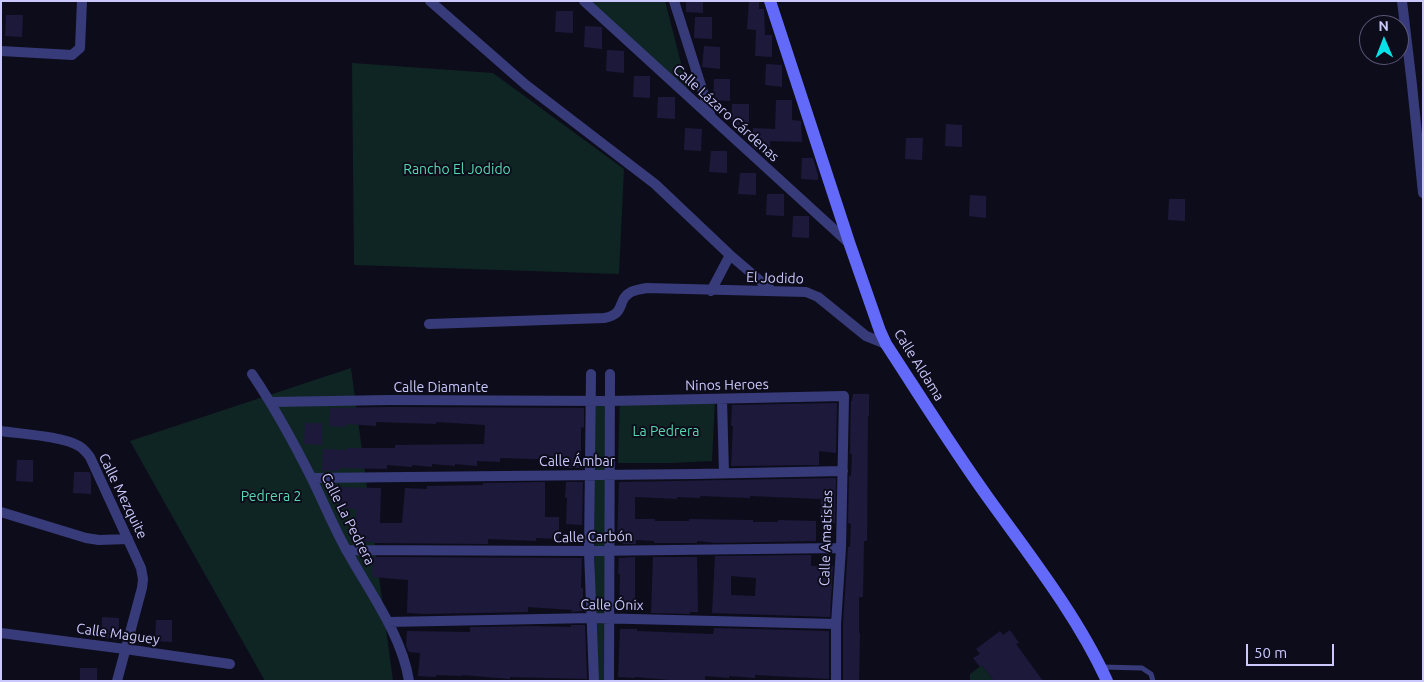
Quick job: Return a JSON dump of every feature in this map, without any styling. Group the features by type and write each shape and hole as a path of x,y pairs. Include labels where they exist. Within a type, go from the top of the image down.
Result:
{"main road":[{"name":"Calle Aldama","path":"770,1 850,245 886,344 982,490 1042,573 1080,630 1101,667 1106,681"}],"street":[{"path":"1,52 72,55 80,48 82,1"},
{"path":"430,1 526,85 655,184 730,255 771,290"},
{"name":"Calle Lázaro Cárdenas","path":"584,1 850,245"},
{"path":"674,1 711,118"},
{"path":"1402,1 1423,193"},
{"path":"711,291 730,255"},
{"name":"El Jodido","path":"429,324 613,317 619,311 625,296 632,291 646,288 711,291 771,290 806,292 818,297 866,336 886,344"},
{"name":"Calle La Pedrera","path":"252,374 271,402 312,478 346,550 388,622 407,666 409,681"},
{"path":"591,374 589,551 594,681"},
{"path":"609,681 610,374"},
{"name":"Ninos Heroes","path":"610,401 844,396"},
{"name":"Calle Amatistas","path":"836,681 836,624 841,548 844,396"},
{"name":"Calle Diamante","path":"271,402 390,400 610,401"},
{"path":"722,400 724,473"},
{"name":"Calle Mezquite","path":"1,431 62,440 79,446 90,457 141,568 142,588 125,649"},
{"name":"Calle Ámbar","path":"312,478 842,471"},
{"path":"1,512 86,538 99,540 128,539"},
{"name":"Calle Carbón","path":"346,550 589,551 841,548"},
{"name":"Calle Ónix","path":"388,622 592,618 836,624"},
{"name":"Calle Maguey","path":"1,634 230,664"},
{"path":"117,681 125,649"}],"lane":[{"path":"1101,667 1142,668 1152,674 1154,681"}],"green space":[{"path":"591,1 665,1 689,94"},
{"name":"Rancho El Jodido","path":"352,63 493,73 624,169 619,274 354,265"},
{"name":"Pedrera 2","path":"351,368 393,681 265,681 130,441"},
{"name":"La Pedrera","path":"620,398 715,400 712,461 618,463"},
{"path":"593,399 606,399 604,681 596,681"},
{"path":"982,665 994,681 970,681 970,674"}],"building":[{"path":"686,1 703,1 703,13 686,12"},
{"path":"749,1 759,1 759,9 764,9 765,35 772,35 772,57 755,56 756,30 747,29"},
{"path":"556,11 573,11 573,33 555,32"},
{"path":"6,15 23,15 22,37 5,36"},
{"path":"695,17 712,17 712,39 694,38"},
{"path":"585,26 602,27 602,49 584,47"},
{"path":"704,46 720,47 720,69 702,67"},
{"path":"607,50 624,51 624,73 606,71"},
{"path":"766,64 782,65 782,87 765,85"},
{"path":"634,76 650,76 650,98 633,97"},
{"path":"714,79 730,79 730,101 713,100"},
{"path":"658,97 675,97 675,119 657,118"},
{"path":"776,100 792,100 792,120 801,121 802,142 770,141 770,151 757,150 752,146 753,128 775,129"},
{"path":"732,104 749,104 749,126 731,125"},
{"path":"946,124 962,125 962,147 945,146"},
{"path":"685,128 702,129 701,151 684,150"},
{"path":"906,138 923,138 922,160 905,159"},
{"path":"711,151 727,151 727,173 709,172"},
{"path":"802,158 813,158 818,180 801,179"},
{"path":"740,173 756,173 756,195 738,194"},
{"path":"767,194 784,194 784,216 766,215"},
{"path":"970,195 986,196 986,218 969,216"},
{"path":"1169,199 1185,199 1185,221 1168,220"},
{"path":"793,216 809,216 809,238 792,237"},
{"path":"853,394 869,394 867,541 864,541 863,597 859,597 859,681 843,681 843,624 851,524 848,523 849,476 851,476 852,454 850,454 851,401"},
{"path":"837,403 836,453 819,451 819,465 731,466 732,405"},
{"path":"330,408 584,408 584,428 581,427 581,468 567,468 567,460 500,458 500,462 477,461 477,466 455,464 455,466 432,464 432,467 387,465 387,469 339,468 339,471 322,471 323,449 395,448 395,445 484,444 485,425 436,422 436,424 376,422 376,426 346,424 346,427 329,426"},
{"path":"305,423 322,423 322,445 304,444"},
{"path":"17,460 33,460 33,482 16,481"},
{"path":"74,472 89,472 91,475 91,494 73,493"},
{"path":"836,478 835,523 820,522 821,499 750,496 750,498 700,496 700,498 677,497 677,499 635,497 635,519 655,519 655,521 689,521 689,519 753,520 753,522 778,522 778,520 816,521 816,541 654,543 654,541 636,540 636,544 624,544 617,541 619,482"},
{"path":"545,482 545,517 559,517 559,539 536,538 536,541 488,539 488,544 374,543 355,541 356,509 338,508 339,487 381,488 380,523 402,523 405,488 427,489 427,486"},
{"path":"566,482 583,482 582,525 566,524"},
{"path":"811,555 811,566 833,566 830,617 712,613 715,556","holes":["731,576 756,578 755,596 731,595"]},
{"path":"373,557 582,558 581,588 583,588 583,611 571,612 572,610 528,607 528,612 407,613 408,580 372,577"},
{"path":"635,557 635,610 619,609 619,558"},
{"path":"653,557 697,557 698,612 690,612 690,614 651,613"},
{"path":"102,617 119,618 119,640 101,638"},
{"path":"156,620 172,620 172,642 155,641"},
{"path":"571,625 585,625 587,679 510,677 510,679 462,675 418,676 420,653 409,652 406,646 407,631 470,632 470,627 571,627"},
{"path":"714,628 829,631 829,679 755,675 755,678 705,676 705,681 682,681 618,677 620,629 713,634"},
{"path":"1010,630 1019,643 1016,644 1043,681 994,681 982,665 980,667 973,658 980,654 976,649 1000,631 1003,635"},
{"path":"80,668 97,668 97,681 80,681"}]}
